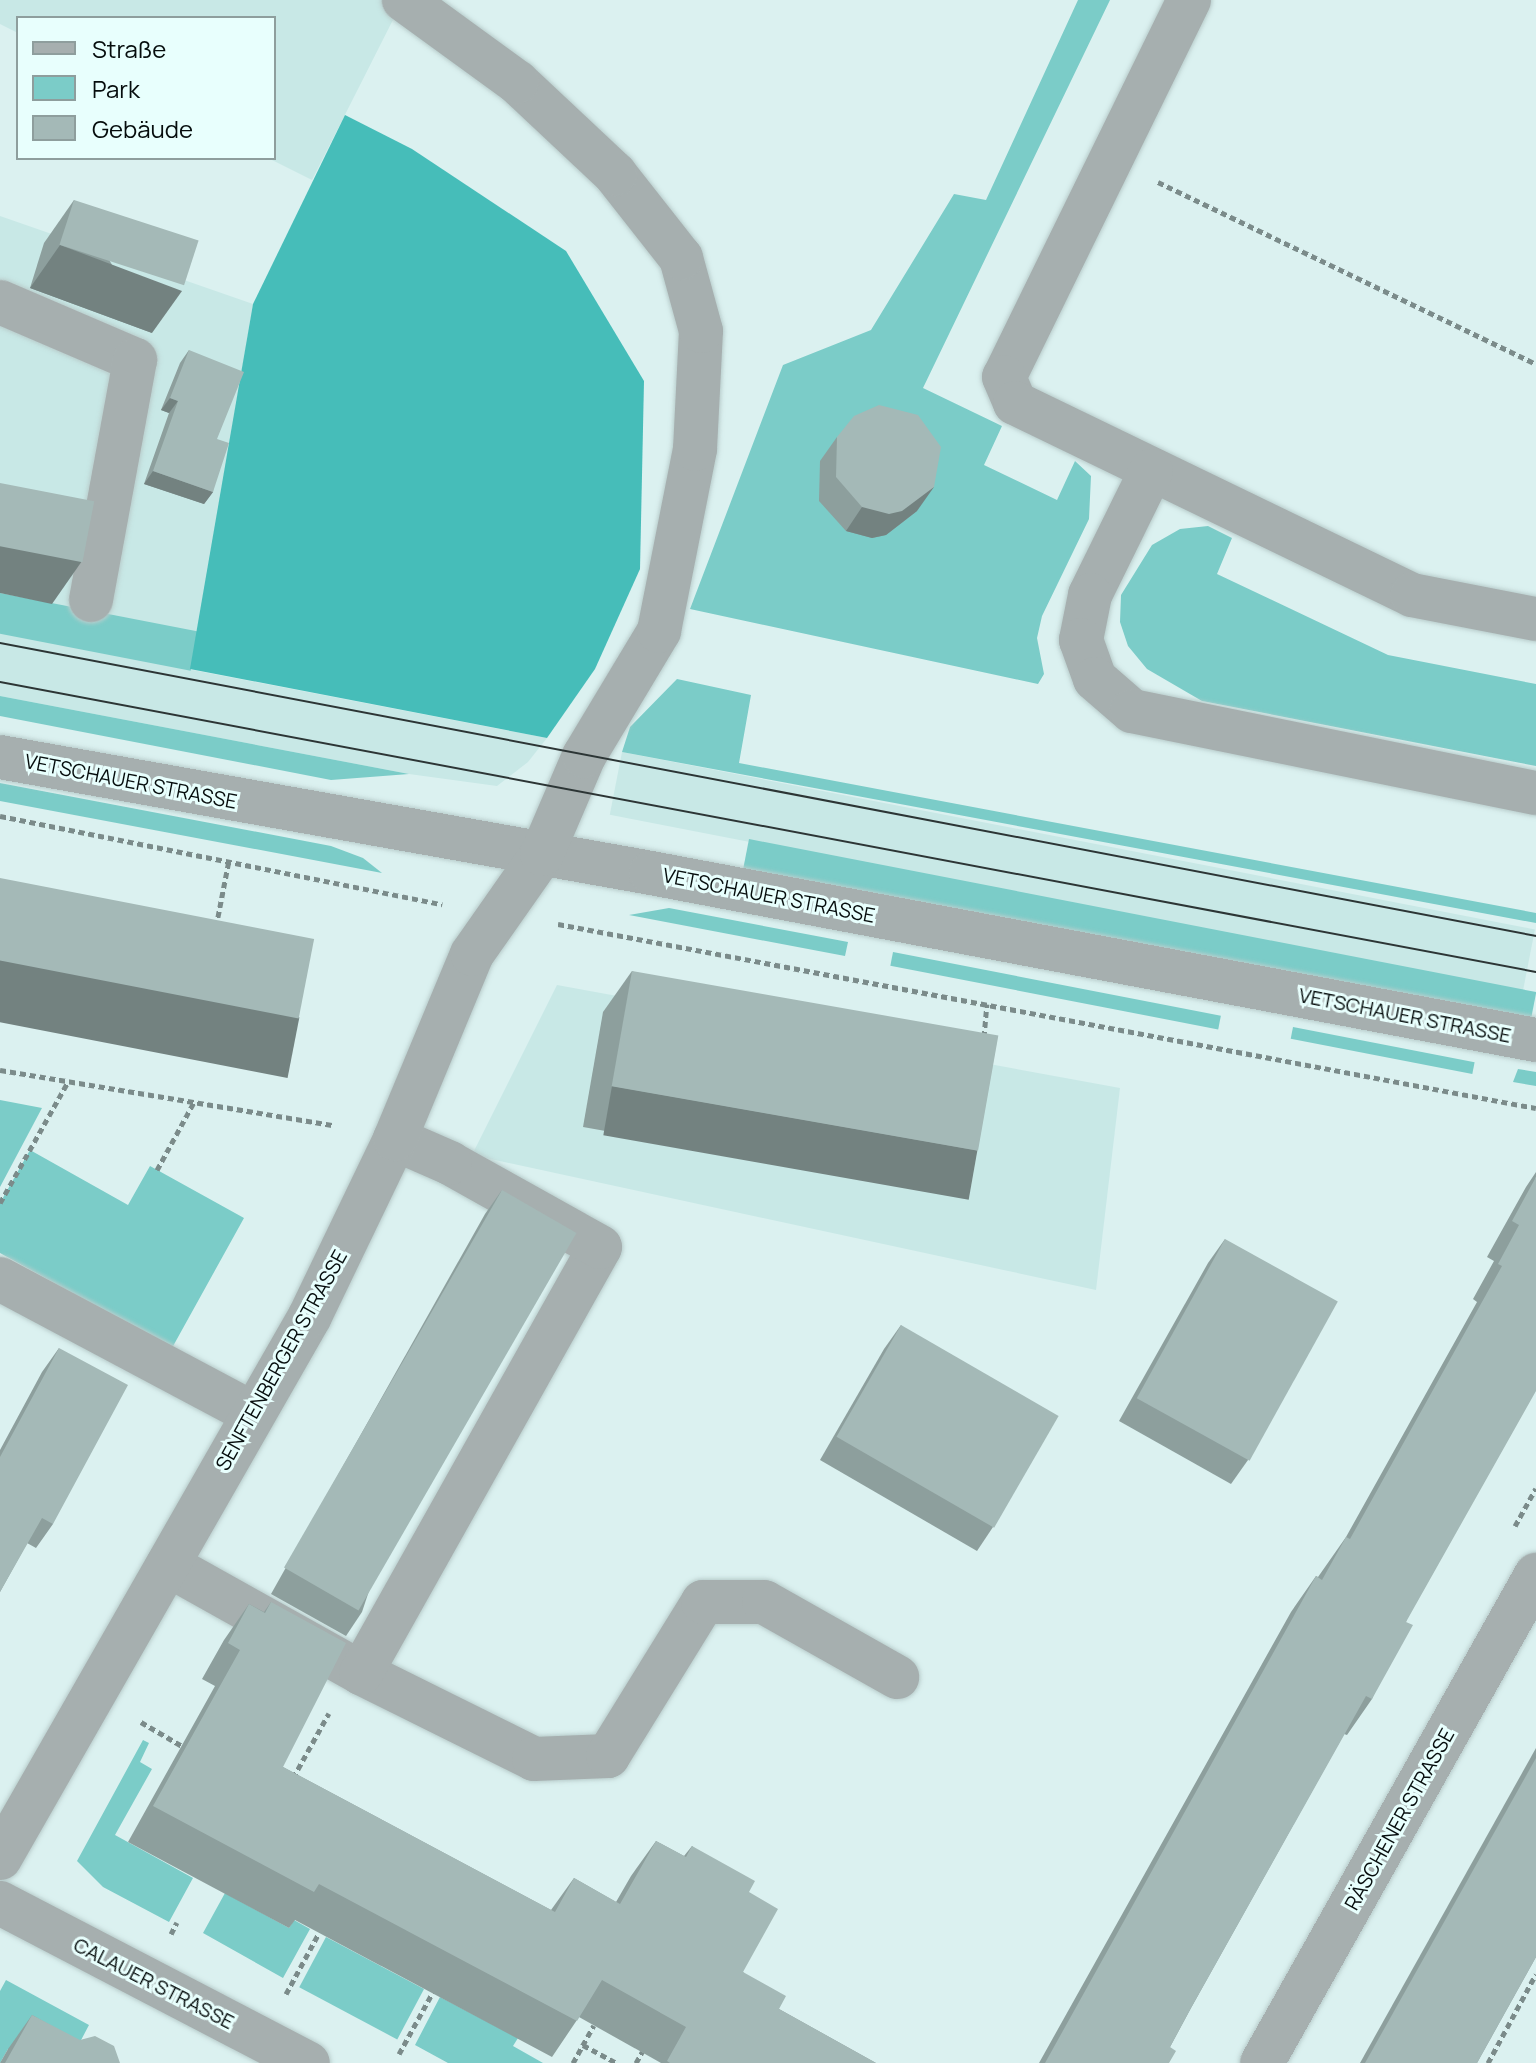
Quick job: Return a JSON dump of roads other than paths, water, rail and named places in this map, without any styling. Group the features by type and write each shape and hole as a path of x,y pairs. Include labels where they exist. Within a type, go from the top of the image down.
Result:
{"street":[{"name":"SENFTENBERGER STRASSE","path":"0,1858 310,1316 395,1139 472,954 506,913 542,854 584,756 659,631 695,449 701,331 681,258 615,174 528,92 404,0"},
{"path":"1189,0 1004,377 1015,403 1412,595 1536,619"},
{"path":"0,302 135,360 91,600"},
{"path":"1151,471 1090,595 1081,640 1095,679 1132,711 1536,793"},
{"name":"VETSCHAUER STRASSE","path":"0,757 542,854 1536,1040"},
{"path":"361,1673 600,1247 450,1163 395,1139"},
{"path":"0,1279 252,1413"},
{"path":"168,1565 361,1673 534,1759 608,1756 703,1602 764,1602 897,1677"},
{"name":"RÄSCHENER STRASSE","path":"1262,2063 1536,1575"},
{"name":"CALAUER STRASSE","path":"0,1903 308,2063"}],"tram line":[{"path":"0,643 1536,936"},
{"path":"0,682 1536,972"}]}
